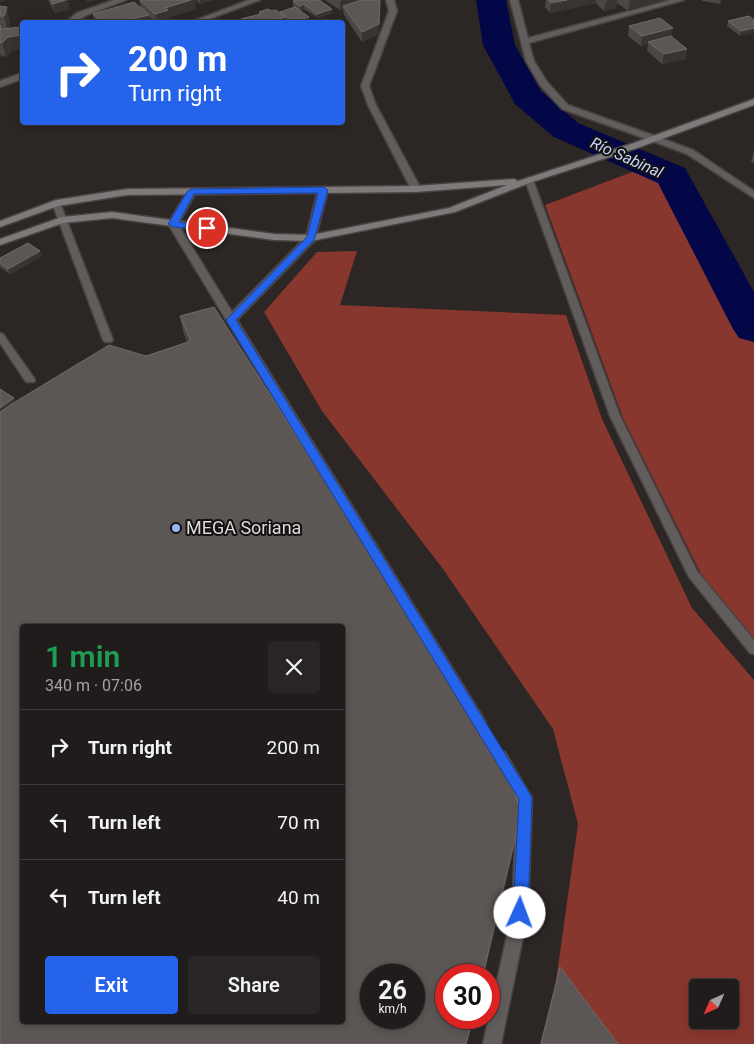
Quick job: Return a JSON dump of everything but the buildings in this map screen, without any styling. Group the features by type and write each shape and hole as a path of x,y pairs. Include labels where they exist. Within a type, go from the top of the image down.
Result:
{"main road":[{"path":"0,242 62,220 112,214 274,237 311,238 452,210 533,179 637,145 754,102"},
{"path":"0,224 56,203 126,192 416,189 533,179"}],"street":[{"path":"72,20 87,12 122,0"},
{"path":"201,20 256,0"},
{"path":"390,0 393,11 365,86 372,105 416,189"},
{"path":"514,0 530,61 543,83 565,107 606,123 655,138"},
{"path":"524,42 680,0"},
{"path":"0,84 20,77"},
{"path":"230,320 311,238 323,190"},
{"path":"191,192 173,224 230,320 484,731"},
{"path":"492,1044 520,913 525,798 494,748"}],"lane":[{"path":"655,138 690,152 754,195"},
{"path":"533,179 615,416 693,574 754,649"},
{"path":"56,203 108,340"},
{"path":"0,336 30,380"}],"shaded area":[{"path":"648,166 672,176 754,329 754,639 702,576 623,418 545,205"},
{"path":"357,251 340,305 566,315 602,419 692,608 754,680 754,1044 603,1044 556,981 578,824 553,729 443,569 322,411 264,312 317,252"}],"waterway":[{"name":"Río Sabinal","path":"491,0 499,45 527,97 566,130 672,176 754,329"}],"place":[{"name":"MEGA Soriana","path":"176,528"}],"route":[{"path":"207,228 173,224 191,192 323,190 311,238 230,320 525,798 520,913"}]}
